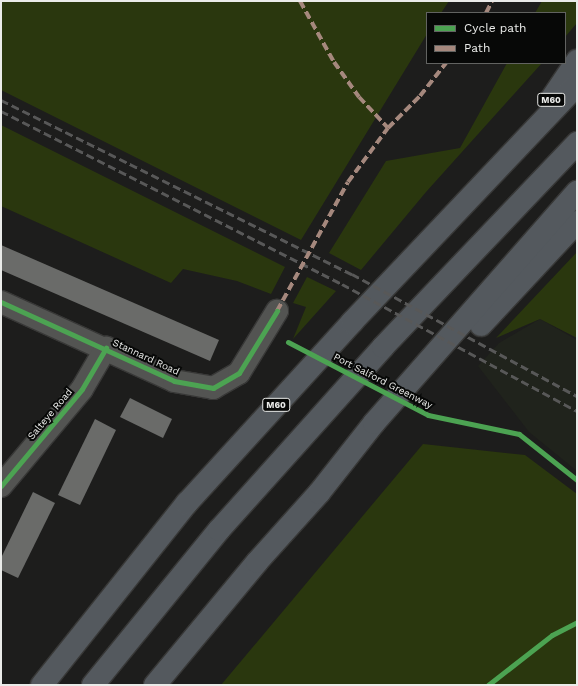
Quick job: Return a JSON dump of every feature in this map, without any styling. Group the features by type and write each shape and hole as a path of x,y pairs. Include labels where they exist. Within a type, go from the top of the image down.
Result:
{"highway":[{"name":"M60","path":"526,139 577,61"},
{"name":"M60","path":"42,685 187,503 352,322 577,86"},
{"path":"93,685 220,530 356,376 577,142"},
{"path":"155,685 257,562 319,493 374,423 577,192"},
{"path":"319,493 384,430 577,222"}],"street":[{"name":"Stannard Road","path":"1,302 106,348 174,381 213,388 239,373 276,311"},
{"name":"Salteye Road","path":"1,486 82,389 106,348"}],"shaded area":[{"path":"540,319 577,340 577,471 529,432 478,366 499,343"}],"green space":[{"path":"1,1 449,1 442,12 426,12 426,36 301,240 1,90"},
{"path":"542,1 577,1 577,23 566,36 566,12 536,12"},
{"path":"506,64 541,64 426,192 361,270 329,253 386,161 460,148"},
{"path":"1,125 285,267 271,294 237,281 183,269 171,283 1,206"},
{"path":"577,252 577,338 540,319 496,338"},
{"path":"307,277 336,291 293,339 306,307 293,303"},
{"path":"423,444 525,455 577,494 577,685 221,685"}],"building":[{"path":"1,245 219,340 210,361 1,270"},
{"path":"130,398 172,419 163,438 120,417"},
{"path":"95,419 116,430 80,505 58,495"},
{"path":"33,492 55,503 18,578 1,570 1,558"}],"railway":[{"path":"1,100 352,274 577,396"},
{"path":"1,111 342,284 577,411"}],"marked path":[{"path":"300,1 334,62 359,97 388,128"},
{"path":"486,12 492,1"},
{"path":"277,311 348,182 388,128 420,96 445,64"}],"cycle path":[{"path":"1,302 174,381 213,388 239,373 277,311"},
{"name":"Port Salford Greenway","path":"288,342 428,415 519,434 577,480"},
{"path":"1,486 82,389 106,348"},
{"path":"488,685 552,635 577,622"}]}
